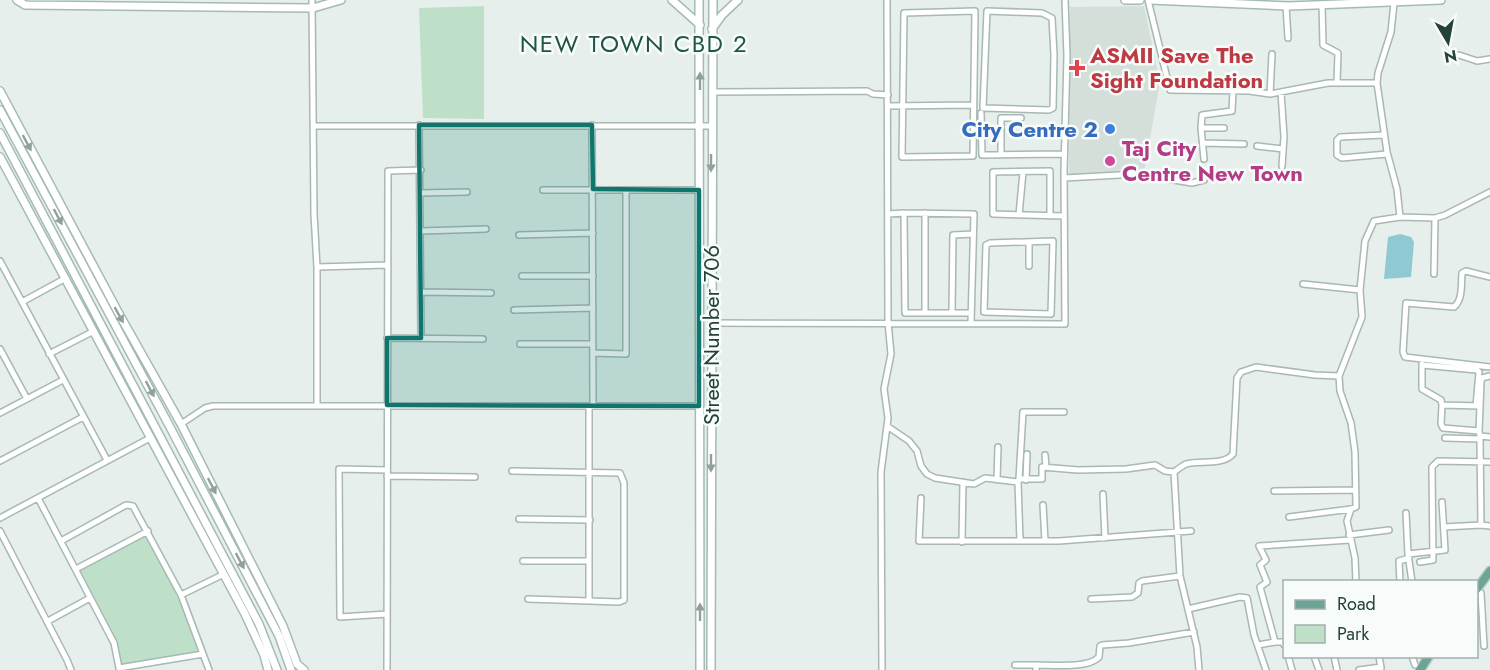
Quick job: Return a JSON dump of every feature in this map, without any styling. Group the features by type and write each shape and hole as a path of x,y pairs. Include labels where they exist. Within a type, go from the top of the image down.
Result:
{"main road":[{"path":"1478,594 1490,571"},
{"path":"1478,594 1490,580"}],"street":[{"path":"17,0 25,5 312,4 341,0"},
{"path":"672,0 700,25"},
{"path":"699,0 700,670"},
{"name":"Street Number 706","path":"711,670 713,0"},
{"path":"712,29 722,15 738,0"},
{"path":"882,670 881,472 887,426 884,389 891,354 888,322 887,0"},
{"path":"712,323 1065,324 1064,154 1067,60 1065,0"},
{"path":"1125,0 1140,0"},
{"path":"1377,83 1328,83 1270,94 1233,90 1170,90 1149,0 1286,6 1441,0"},
{"path":"1395,2 1391,32 1377,83 1387,154 1397,189 1400,217"},
{"path":"312,4 317,405"},
{"path":"1322,5 1323,45 1338,53 1337,83"},
{"path":"1286,6 1288,38"},
{"path":"975,11 973,105 973,156 902,157 904,13 975,11"},
{"path":"987,11 1042,13 1052,18 1054,55 1053,108 1049,110 983,108 987,11"},
{"path":"1270,94 1272,54"},
{"path":"1054,55 1067,60"},
{"path":"1459,55 1477,61 1490,59"},
{"path":"1054,63 1067,60"},
{"path":"1204,159 1202,115 1232,111 1233,90"},
{"path":"0,91 118,312 181,424 283,626 297,664 304,670"},
{"path":"712,92 867,91 873,94 888,95"},
{"path":"1281,92 1284,137 1282,166"},
{"path":"888,106 973,105"},
{"path":"0,110 226,534 279,636 291,670"},
{"path":"981,113 982,155 1064,154"},
{"path":"1001,154 1001,118 1022,118"},
{"path":"313,126 592,124 711,126"},
{"path":"589,600 593,353 592,124"},
{"path":"419,125 421,338"},
{"path":"1201,128 1224,128"},
{"path":"0,133 221,550 259,624 277,670"},
{"path":"1384,135 1340,137 1337,140 1337,155 1342,158 1387,154"},
{"path":"1203,142 1244,144"},
{"path":"1257,146 1283,149"},
{"path":"0,157 3,171 66,279 255,633 268,670"},
{"path":"387,670 388,171 421,170"},
{"path":"1050,216 1050,171 993,172 993,214 1050,216 1064,216"},
{"path":"1019,215 1023,172"},
{"path":"1064,178 1138,174 1192,183 1204,180"},
{"path":"543,190 699,190"},
{"path":"593,353 626,354 626,190"},
{"path":"421,193 467,192"},
{"path":"1289,517 1356,507 1355,452 1351,423 1340,391 1339,376 1362,317 1360,290 1365,241 1371,225 1378,219 1435,218 1490,192"},
{"path":"904,213 905,313 971,313"},
{"path":"925,213 925,313"},
{"path":"888,214 974,214 971,323"},
{"path":"1434,274 1435,218"},
{"path":"421,231 486,229"},
{"path":"519,235 593,233"},
{"path":"952,313 953,235 973,234"},
{"path":"1053,241 1052,272 1051,314 984,312 986,246 990,243 1053,241"},
{"path":"1029,242 1029,266"},
{"path":"0,261 107,460"},
{"path":"317,267 387,265"},
{"path":"1490,277 1466,271 1462,273 1460,299 1454,307 1406,303 1403,352 1405,357 1422,362 1477,370 1479,372 1479,431 1480,436 1490,437"},
{"path":"1052,272 1064,272"},
{"path":"522,276 593,276"},
{"path":"22,302 66,279"},
{"path":"1303,284 1360,290"},
{"path":"422,292 491,293"},
{"path":"514,310 593,308"},
{"path":"50,354 94,331"},
{"path":"387,338 483,339"},
{"path":"520,344 593,344"},
{"path":"0,349 27,399"},
{"path":"1422,362 1490,367"},
{"path":"1422,362 1422,389 1442,400 1441,424 1443,428 1479,431"},
{"path":"887,426 909,441 917,452 921,466 927,474 935,478 974,484 985,478 1042,479 1042,467 1078,470 1126,469 1155,465 1165,471 1174,472 1188,463 1223,460 1233,454 1237,378 1241,372 1256,368 1339,376"},
{"path":"1478,406 1482,378 1490,376"},
{"path":"0,413 63,380"},
{"path":"1442,405 1478,406"},
{"path":"181,424 205,408 213,406 699,406"},
{"path":"1020,541 1023,412 1064,411"},
{"path":"0,461 83,417"},
{"path":"0,518 150,438"},
{"path":"1445,438 1480,440 1481,525"},
{"path":"998,447 998,480"},
{"path":"1021,480 1027,454"},
{"path":"1045,455 1046,467"},
{"path":"1420,562 1433,560 1432,467 1438,461 1490,462"},
{"path":"387,614 340,617 339,470 475,477"},
{"path":"512,471 620,472 623,477 624,600 618,602 528,599"},
{"path":"1174,472 1180,576 1194,632 1199,670"},
{"path":"962,542 963,482"},
{"path":"1274,491 1355,490"},
{"path":"1103,494 1105,538"},
{"path":"38,498 114,644 119,668 203,654"},
{"path":"921,498 919,541 1045,541 1191,531"},
{"path":"1400,580 1399,561 1409,556 1445,550 1442,502"},
{"path":"61,541 128,504 135,507 181,595 209,670"},
{"path":"1042,505 1045,541"},
{"path":"1351,509 1347,521 1355,558 1356,580"},
{"path":"1406,513 1412,580"},
{"path":"519,519 590,520"},
{"path":"1444,527 1490,526"},
{"path":"1275,642 1260,587 1268,582 1260,565 1266,560 1259,546 1350,538 1389,530"},
{"path":"0,531 48,621 71,670"},
{"path":"76,569 147,531"},
{"path":"226,534 240,540"},
{"path":"208,545 221,550"},
{"path":"523,561 589,561"},
{"path":"181,595 224,574"},
{"path":"1090,599 1132,597 1138,593 1139,584 1142,581 1180,576"},
{"path":"1478,594 1484,646"},
{"path":"48,621 90,598"},
{"path":"1188,609 1246,598 1266,670"},
{"path":"1015,665 1057,667 1094,662 1099,657 1102,645 1194,632"},
{"path":"1258,645 1283,642"},
{"path":"1359,670 1381,668"}],"highlighted area":[{"path":"419,125 592,125 593,189 699,190 699,406 387,405 387,338 421,338"}],"shaded area":[{"name":"City Centre 2","path":"1144,6 1160,82 1143,178 1069,175 1070,7"}],"green space":[{"path":"484,6 484,119 423,118 419,8"},
{"path":"148,531 203,654 119,668 112,634 76,569"}],"water":[{"path":"1400,234 1411,237 1414,242 1411,277 1384,279 1388,237"}],"place":[{"name":"ASMII Save The Sight Foundation","path":"1077,68"},
{"name":"City Centre 2","path":"1110,129"},
{"name":"Taj City Centre New Town","path":"1110,161"}],"district":[{"name":"NEW TOWN CBD 2","path":"634,43"}]}
